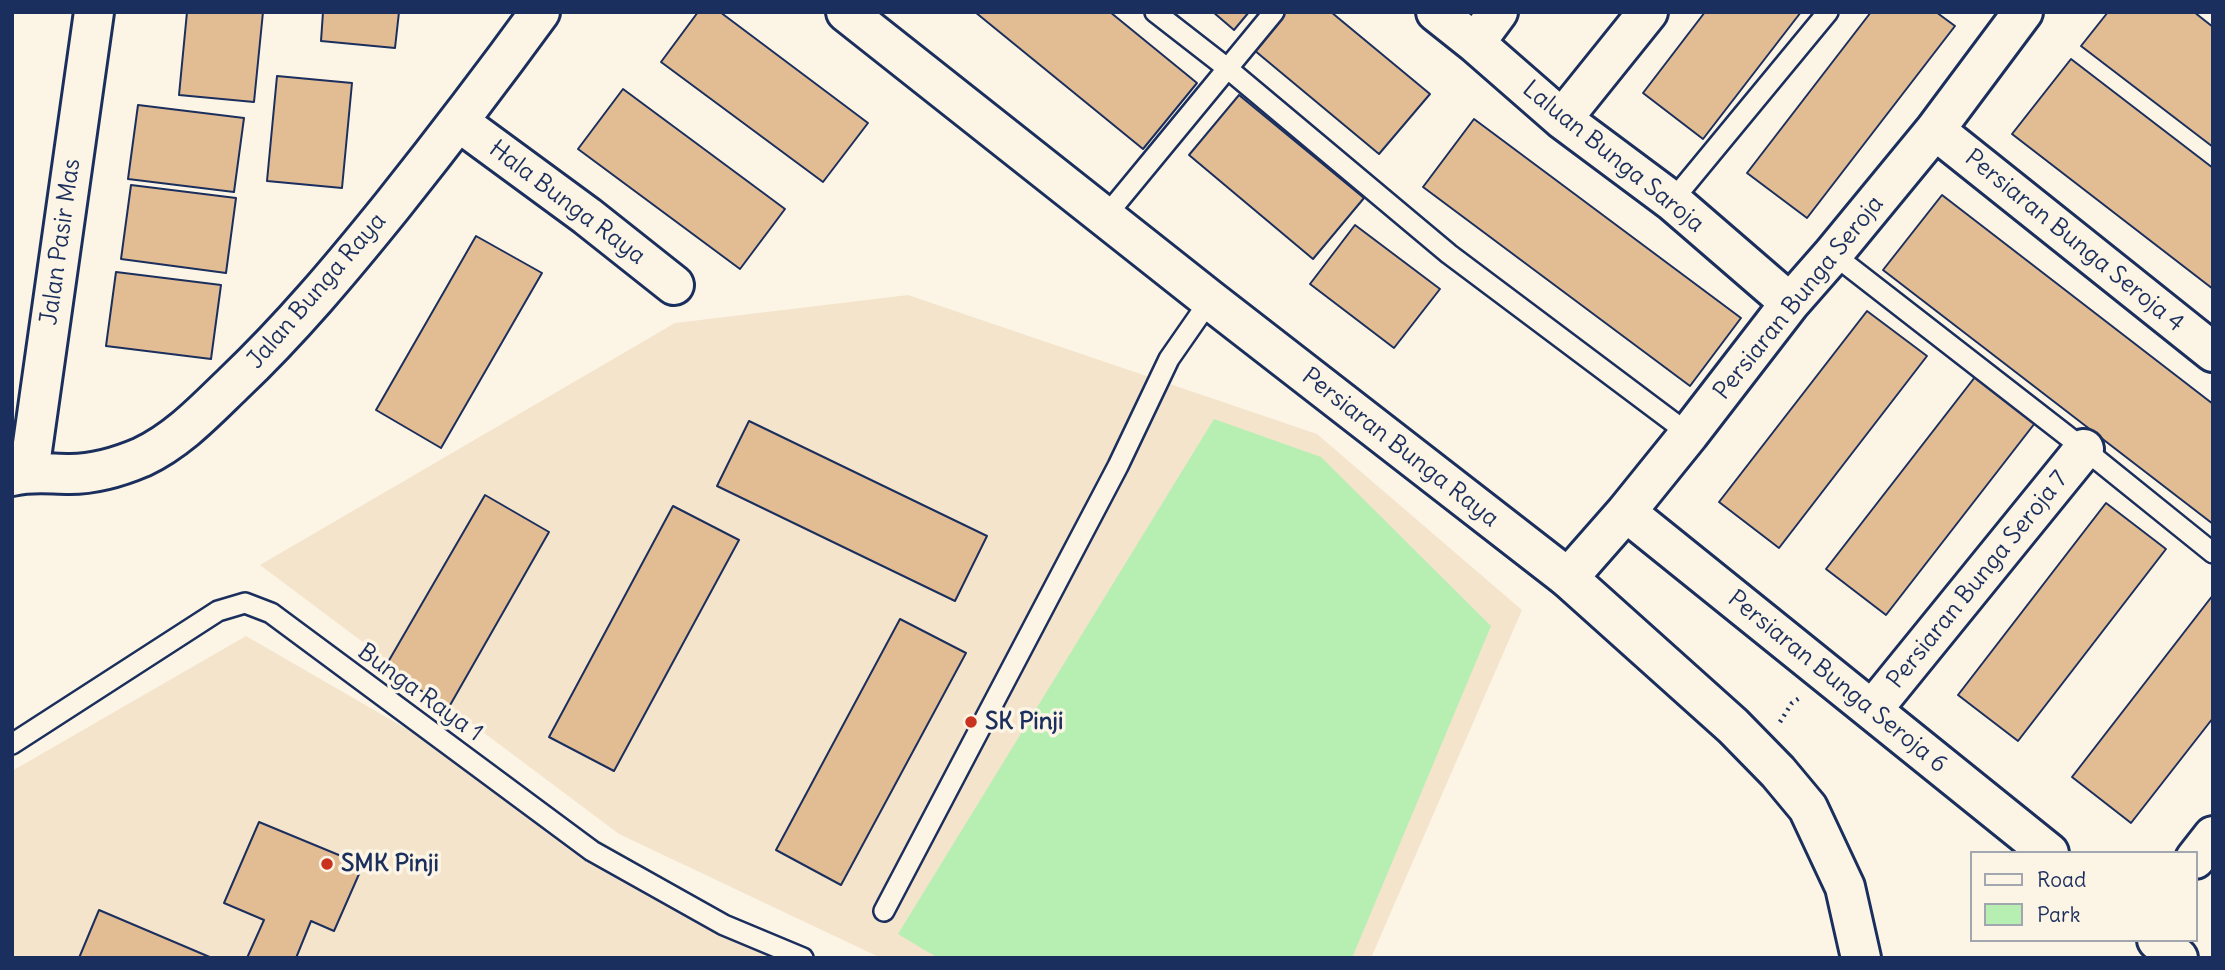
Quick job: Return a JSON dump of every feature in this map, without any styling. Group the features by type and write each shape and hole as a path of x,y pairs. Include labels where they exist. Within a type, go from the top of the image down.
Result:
{"street":[{"name":"Jalan Pasir Mas","path":"18,469 93,12"},
{"name":"Jalan Bunga Raya","path":"18,469 73,474 118,466 172,440 262,356 326,288 459,122 540,12"},
{"name":"Persiaran Bunga Raya","path":"846,12 1105,218 1568,578 1733,726 1778,772 1808,808 1845,887 1861,958"},
{"name":"Laluan Bunga Saroja","path":"1436,12 1563,119 1672,201 1790,303"},
{"path":"1475,43 1498,12"},
{"path":"1563,119 1647,12"},
{"name":"Persiaran Bunga Seroja","path":"1568,578 1626,512 1790,303 1935,130 2022,13"},
{"name":"Hala Bunga Raya","path":"459,122 587,216 674,285"},
{"name":"Persiaran Bunga Seroja 4","path":"1935,130 2213,352"},
{"name":"Persiaran Bunga Seroja 7","path":"1872,710 2084,449"},
{"name":"Persiaran Bunga Seroja 6","path":"1626,512 2047,851"},
{"path":"2197,856 2213,836"},
{"path":"2159,942 2178,958"}],"lane":[{"path":"1155,12 1227,68 1449,254 1689,434"},
{"path":"1105,218 1274,12"},
{"path":"1672,201 1828,12"},
{"path":"1833,254 2213,553"},
{"path":"884,911 1118,466 1170,359 1210,300"},
{"name":"Bunga Raya 1","path":"12,744 219,611 245,603 271,614 592,851 724,925 803,958"}],"path":[{"path":"1778,772 1776,743 1781,720 1792,703 1822,685 1838,682"}],"shaded area":[{"name":"SK Pinji","path":"908,295 1317,434 1522,610 1371,958 881,958 619,834 260,565 675,323"},
{"name":"SMK Pinji","path":"246,636 803,958 12,958 12,771"}],"green space":[{"path":"1214,419 1321,457 1491,626 1352,958 938,958 898,934"}],"building":[{"path":"187,12 263,12 254,102 179,95"},
{"path":"323,12 399,12 395,48 321,41"},
{"path":"698,12 720,12 868,123 823,182 661,62"},
{"path":"975,12 1110,12 1197,83 1143,149"},
{"path":"1213,12 1249,12 1234,30"},
{"path":"1286,12 1331,12 1430,94 1379,154 1254,50"},
{"path":"1705,12 1801,12 1703,139 1643,93"},
{"path":"1871,12 1936,12 1955,26 1807,218 1747,173"},
{"path":"2108,12 2194,12 2213,27 2213,147 2081,46"},
{"path":"2071,59 2213,168 2213,289 2012,134"},
{"path":"277,76 352,83 342,188 267,181"},
{"path":"623,89 785,209 740,269 578,149"},
{"path":"1239,95 1364,198 1313,259 1189,155"},
{"path":"138,105 244,118 234,192 128,179"},
{"path":"1474,119 1741,318 1690,386 1423,187"},
{"path":"131,185 236,198 226,273 121,259"},
{"path":"1942,195 2213,404 2213,524 1883,270"},
{"path":"1355,225 1440,289 1394,348 1310,284"},
{"path":"476,236 542,273 441,448 376,410"},
{"path":"116,272 221,285 211,359 106,346"},
{"path":"1867,311 1927,356 1779,548 1719,502"},
{"path":"1975,377 2035,423 1886,615 1826,569"},
{"path":"749,421 987,536 955,601 717,486"},
{"path":"485,495 549,532 449,707 384,669"},
{"path":"2106,503 2166,549 2018,741 1958,695"},
{"path":"673,506 739,540 614,771 549,737"},
{"path":"2213,595 2213,718 2131,823 2072,777"},
{"path":"900,619 966,653 841,885 776,850"},
{"path":"259,822 363,865 334,931 311,921 296,958 247,958 264,920 224,903"},
{"path":"99,910 212,958 79,958"}],"place":[{"name":"SK Pinji","path":"971,722"},
{"name":"SMK Pinji","path":"327,864"}]}
